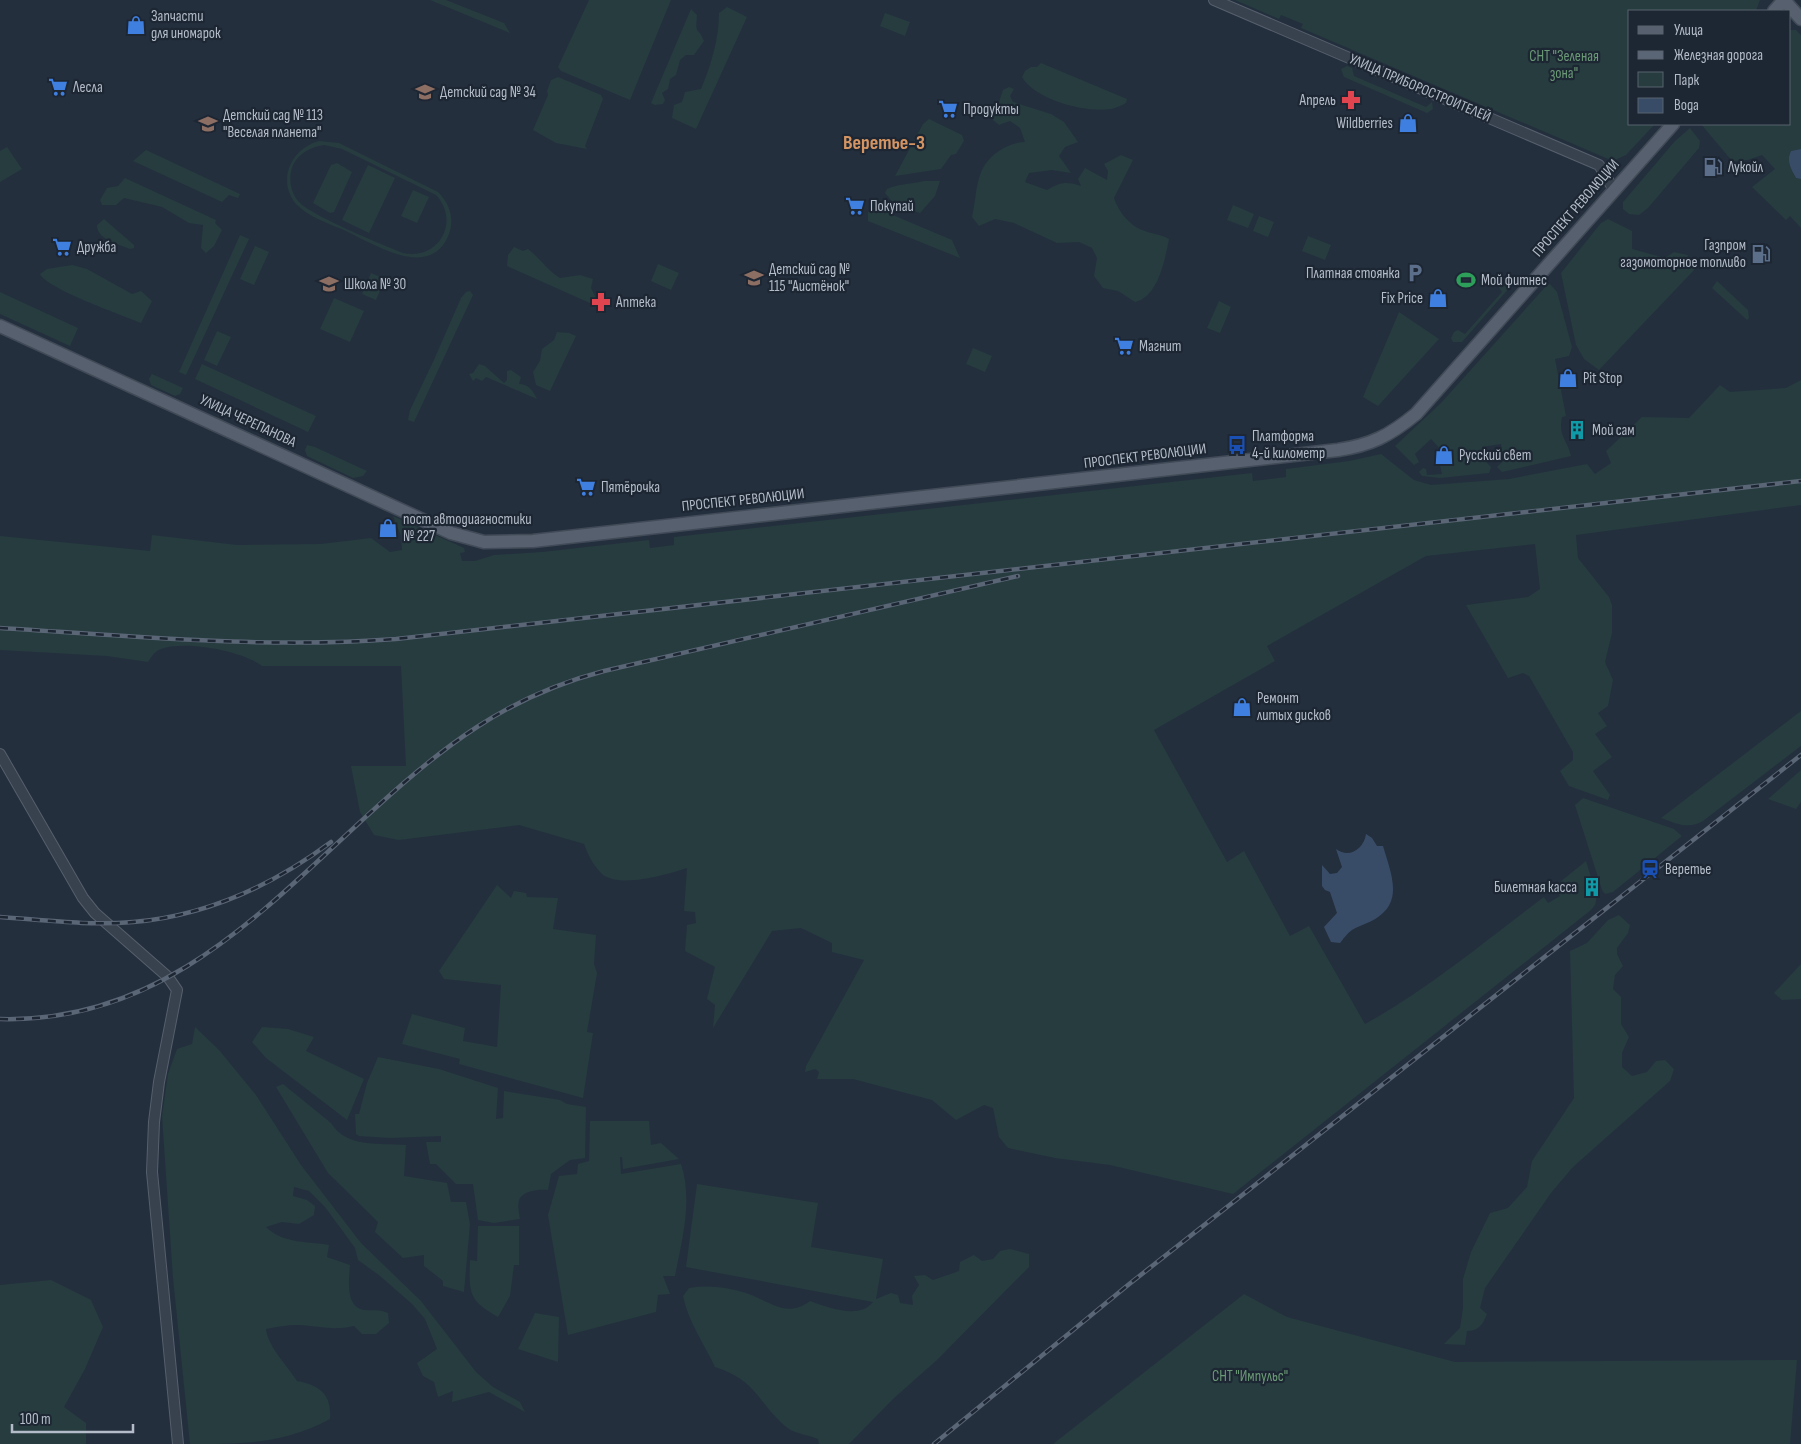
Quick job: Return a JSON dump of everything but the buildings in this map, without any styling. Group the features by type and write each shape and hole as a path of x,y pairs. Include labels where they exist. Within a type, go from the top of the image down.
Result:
{"main road":[{"path":"1775,10 1784,0 1801,19"},
{"name":"ПРОСПЕКТ РЕВОЛЮЦИИ","path":"484,542 533,541 1338,450 1370,444 1389,434 1416,414 1672,125"},
{"name":"УЛИЦА ЧЕРЕПАНОВА","path":"0,326 451,533 484,542"}],"street":[{"name":"УЛИЦА ПРИБОРОСТРОИТЕЛЕЙ","path":"1214,0 1599,165 1614,190"},
{"path":"0,754 83,898 95,914 168,977 177,990 159,1082 154,1122 152,1172 178,1444"}],"green space":[{"path":"430,0 446,0 504,23 510,33"},
{"path":"589,0 671,0 630,100 561,71 558,67"},
{"name":"СНТ \"Зеленая зона\"","path":"1235,0 1760,0 1756,10 1628,10 1628,125 1654,125 1626,155 1613,161 1301,28 1303,24 1281,15 1279,19"},
{"path":"727,7 747,17 696,129 672,118 674,105 682,102 685,92 701,89 714,52 719,13"},
{"path":"691,9 697,15 697,29 704,41 694,55 686,55 680,60 676,75 670,79 668,89 662,93 665,100 663,104 655,105 651,103"},
{"path":"885,13 910,22 905,36 880,26"},
{"path":"1791,30 1796,30 1801,35 1801,149 1791,151 1789,162 1796,178 1801,179 1801,228 1790,216 1786,220 1752,187 1775,169 1762,155 1748,160 1732,161 1702,125 1791,125"},
{"path":"1041,63 1127,99 1126,103 1113,109 1101,110 1075,107 1049,98 1029,85 1022,77 1025,71 1031,67 1037,67"},
{"path":"1347,66 1352,68 1354,76 1426,107 1432,102 1433,109 1427,113 1344,77 1341,69"},
{"path":"558,77 601,95 603,99 585,146 587,149 556,143 533,130 548,95 547,91 551,80"},
{"path":"1009,87 1014,89 1010,96 1013,102 1051,114 1064,122 1078,142 1065,147 1059,156 1071,173 1052,170 1029,173 1025,182 1047,190 1064,183 1081,186 1078,179 1085,168 1107,180 1108,171 1104,164 1121,155 1133,160 1114,198 1116,203 1121,213 1137,228 1169,239 1163,267 1155,285 1143,299 1135,302 1118,291 1103,288 1094,276 1097,258 1092,248 1079,242 1057,243 1014,223 995,219 979,226 972,217 978,181 985,165 991,157 1002,149 1025,142 1020,128 1010,121 999,125 993,120 1003,90"},
{"path":"929,119 962,135 964,141 956,154 951,155 941,169 895,176 923,124"},
{"path":"1690,128 1700,141 1699,148 1648,208 1639,215 1629,214 1623,209 1623,202 1675,141"},
{"path":"319,141 339,143 438,192 448,206 451,217 451,228 441,248 429,255 416,257 402,255 372,244 301,209 290,195 287,175 295,158 301,150","holes":["324,145 342,149 436,195 443,206 446,227 442,237 435,245 426,251 415,254 403,253 331,222 299,202 292,189 290,179 293,165 299,157 310,149"]},
{"path":"7,147 22,169 0,182 0,151"},
{"path":"146,150 240,194 238,198 229,195 222,202 133,161"},
{"path":"337,163 352,172 334,212 330,213 313,203 331,165"},
{"path":"368,165 395,178 369,233 342,220"},
{"path":"125,178 216,220 215,223 222,230 214,246 206,253 201,248 203,225 189,223 162,207 124,198 116,205 102,205 100,200 107,188 118,186"},
{"path":"924,181 940,181 935,196 920,213 894,204 885,193 891,187"},
{"path":"413,190 429,197 417,223 401,216"},
{"path":"1233,205 1254,214 1248,228 1227,220"},
{"path":"874,209 881,210 952,240 960,258 868,221 868,212"},
{"path":"1259,216 1274,222 1268,237 1253,231"},
{"path":"104,219 134,245 134,248 130,249 105,238 98,230 97,225"},
{"path":"1608,219 1632,231 1632,249 1665,258 1674,252 1688,255 1687,259 1696,268 1599,370 1584,359 1576,345 1561,273 1601,223"},
{"path":"240,235 249,239 186,375 179,372"},
{"path":"1308,236 1331,245 1325,260 1302,251"},
{"path":"255,246 269,252 254,285 240,279"},
{"path":"514,247 523,251 528,249 560,278 580,275 593,279 591,288 596,298 592,304 507,266 508,255"},
{"path":"658,264 679,273 671,290 651,281"},
{"path":"72,265 87,269 132,294 141,291 152,301 141,323 70,294 56,287 40,274 47,269"},
{"path":"371,273 385,279 376,300 362,294"},
{"path":"1505,277 1511,280 1510,287 1462,342 1453,342 1451,338 1454,332 1458,330 1465,334 1502,292 1498,286 1498,281"},
{"path":"1717,281 1748,310 1749,318 1747,320 1712,288"},
{"path":"1550,284 1557,292 1572,347 1569,356 1555,359 1566,416 1562,417 1561,429 1571,456 1502,472 1497,467 1503,461 1501,444 1482,447 1483,459 1491,467 1489,473 1440,478 1422,476 1419,472 1423,468 1426,469 1427,475 1442,474 1437,453 1440,449 1431,439 1415,454 1419,462 1414,465 1395,446 1441,403 1547,285"},
{"path":"470,291 473,295 414,422 408,420 410,410 461,298 466,292"},
{"path":"0,292 78,328 70,346 0,314"},
{"path":"334,298 364,311 350,342 320,329"},
{"path":"1219,301 1231,307 1220,333 1207,328"},
{"path":"1399,312 1439,339 1378,406 1363,397"},
{"path":"217,331 231,337 217,366 204,360"},
{"path":"557,332 576,336 550,391 536,385 533,372 540,361 542,349 554,340"},
{"path":"973,348 992,356 985,372 966,364"},
{"path":"202,364 316,416 308,432 195,379"},
{"path":"479,364 485,366 504,383 507,380 507,371 511,370 521,377 519,384 528,387 537,399 486,377 482,381 476,378 473,381 469,374 473,373"},
{"path":"152,374 183,388 180,394 175,396 151,385 149,379"},
{"path":"1801,380 1801,505 1576,535 1578,558 1609,597 1612,605 1612,633 1605,662 1613,680 1608,706 1598,713 1607,726 1595,734 1612,757 1593,771 1610,795 1608,800 1569,786 1560,771 1573,760 1573,752 1529,676 1523,673 1508,678 1466,605 1528,597 1540,589 1535,544 1426,556 1267,646 1275,661 1154,730 1227,862 1244,851 1290,936 1309,926 1365,1024 1412,996 1544,897 1548,903 1560,896 1555,886 1586,861 1592,880 1587,883 1591,893 1595,892 1596,895 1595,904 1591,910 1233,1194 1110,1165 1055,1158 1008,1148 999,1137 993,1108 984,1105 956,1120 932,1100 853,1079 817,1079 819,1072 815,1069 805,1072 806,1066 864,960 832,952 832,943 801,928 772,931 713,1028 715,1005 707,999 715,967 685,951 687,925 696,923 695,912 684,911 687,868 644,879 620,880 610,878 602,874 596,867 584,844 519,825 399,840 374,835 360,812 351,766 406,766 401,666 262,666 242,656 198,646 171,647 159,650 148,662 107,656 0,650 0,536 150,551 152,535 237,545 321,544 371,538 390,552 402,550 401,536 393,516 464,548 465,552 460,553 462,561 475,561 494,555 542,552 649,540 650,548 674,545 674,537 1252,473 1253,481 1286,477 1286,469 1349,461 1381,454 1414,480 1431,485 1509,479 1587,464 1595,474 1611,463 1606,451 1642,417 1689,418 1720,385 1730,392 1786,388"},
{"path":"307,445 367,471 363,476 353,478 307,456 305,450"},
{"path":"1801,711 1801,746 1703,821 1687,825 1676,824 1661,818"},
{"path":"1801,770 1801,802 1796,809 1768,799"},
{"path":"1583,798 1674,829 1682,836 1613,892 1605,894 1602,890 1575,805"},
{"path":"497,885 511,898 514,891 526,893 527,897 558,898 553,929 596,935 594,964 597,973 587,1032 593,1033 583,1098 459,1064 460,1059 402,1044 412,1014 465,1028 463,1041 497,1047 501,985 444,979 439,971"},
{"path":"1619,915 1630,925 1628,933 1617,948 1617,954 1623,966 1615,975 1613,989 1621,997 1621,1024 1629,1037 1622,1053 1622,1067 1632,1076 1647,1072 1656,1061 1665,1060 1674,1069 1670,1081 1573,1167 1551,1193 1485,1288 1480,1308 1487,1314 1482,1324 1475,1330 1467,1331 1465,1345 1444,1344 1460,1328 1463,1308 1463,1279 1471,1252 1490,1213 1508,1208 1527,1187 1532,1161 1574,1098 1570,951 1587,943 1608,920"},
{"path":"1801,964 1801,999 1782,1000 1774,993"},
{"path":"195,1027 219,1050 256,1095 301,1165 361,1243 421,1301 476,1372 493,1387 520,1402 525,1412 489,1392 452,1402 453,1391 438,1397 434,1382 423,1376 417,1363 437,1349 425,1319 412,1304 358,1260 355,1248 325,1207 309,1191 294,1187 293,1196 307,1200 315,1206 314,1215 299,1224 282,1222 266,1227 288,1239 329,1245 327,1257 350,1265 349,1292 354,1304 364,1310 388,1313 389,1323 376,1334 362,1334 354,1326 333,1328 294,1325 266,1329 267,1336 274,1349 297,1381 318,1388 327,1397 330,1419 296,1433 263,1441 228,1444 190,1444 173,1278 162,1116 168,1074 177,1049 192,1044"},
{"path":"262,1027 288,1029 314,1037 306,1051 364,1079 347,1120 266,1058 252,1042"},
{"path":"378,1057 439,1069 498,1088 496,1119 503,1118 504,1091 560,1100 567,1104 586,1107 585,1158 570,1160 551,1174 548,1190 533,1191 523,1195 520,1198 518,1208 520,1219 494,1223 478,1220 473,1184 456,1184 436,1164 430,1164 426,1142 441,1142 441,1136 390,1138 359,1136 356,1134 355,1114 359,1114 367,1083"},
{"path":"283,1084 331,1123 345,1137 364,1143 406,1145 404,1176 447,1183 451,1202 466,1202 470,1224 464,1292 443,1286 443,1281 424,1266 424,1255 403,1258 375,1232 378,1222 328,1173 276,1087"},
{"path":"590,1121 649,1121 651,1145 661,1143 679,1159 623,1169 622,1157 620,1157 621,1174 681,1164 686,1192 685,1220 675,1276 663,1276 670,1294 658,1295 656,1312 568,1335 548,1215 559,1176 577,1174 578,1164 589,1161"},
{"path":"697,1184 818,1203 811,1247 883,1259 876,1299 891,1293 898,1295 900,1303 913,1305 912,1296 919,1285 914,1276 925,1275 933,1280 959,1271 960,1262 974,1255 982,1261 993,1259 1000,1251 1010,1249 1029,1254 1029,1267 937,1360 893,1399 849,1444 819,1444 818,1439 795,1432 778,1420 741,1379 715,1367 692,1323 683,1296 689,1288 710,1287 732,1289 778,1307 786,1308 801,1306 810,1301 834,1309 851,1311 860,1310 873,1302 686,1267"},
{"path":"478,1226 519,1226 519,1265 514,1265 510,1296 498,1317 481,1306 472,1295 470,1260 477,1261"},
{"path":"51,1280 91,1300 103,1327 85,1369 64,1407 86,1423 86,1444 0,1444 0,1285"},
{"name":"СНТ \"Импульс\"","path":"1244,1294 1287,1317 1455,1362 1797,1360 1790,1444 1053,1444"},
{"path":"535,1313 559,1317 558,1362 518,1349"}],"water":[{"path":"1801,149 1801,179 1796,178 1789,158 1791,151"},
{"path":"1366,834 1372,838 1377,846 1383,846 1392,880 1392,899 1379,916 1352,930 1340,943 1331,942 1324,927 1337,913 1330,892 1322,886 1322,865 1330,874 1337,873 1342,867 1336,849 1346,853 1355,851 1362,844"}],"railway":[{"path":"0,628 148,638 248,642 347,642 396,639 1801,481"},
{"path":"0,1019 75,1012 142,990 203,956 259,914 420,769 477,727 507,709 538,694 570,681 604,671 1018,576"},
{"path":"934,1444 1128,1285 1801,755"},
{"path":"0,917 66,922 116,923 160,919 187,913 238,896 262,885 309,858 331,842"}],"place":[{"name":"Запчасти для иномарок","path":"136,25"},
{"name":"Лесла","path":"58,87"},
{"name":"Детский сад № 34","path":"425,92"},
{"name":"Апрель","path":"1351,100"},
{"name":"Продукты","path":"948,109"},
{"name":"Wildberries","path":"1408,123"},
{"name":"Детский сад № 113 \"Веселая планета\"","path":"208,124"},
{"name":"Лукойл","path":"1713,167"},
{"name":"Покупай","path":"855,206"},
{"name":"Дружба","path":"62,247"},
{"name":"Газпром газомоторное топливо","path":"1761,254"},
{"name":"Платная стоянка","path":"1415,273"},
{"name":"Детский сад № 115 \"Аистёнок\"","path":"754,278"},
{"name":"Мой фитнес","path":"1466,280"},
{"name":"Школа № 30","path":"329,284"},
{"name":"Fix Price","path":"1438,298"},
{"name":"Аптека","path":"601,302"},
{"name":"Магнит","path":"1124,346"},
{"name":"Pit Stop","path":"1568,378"},
{"name":"Мой сам","path":"1577,430"},
{"name":"Платформа 4-й километр","path":"1237,445"},
{"name":"Русский свет","path":"1444,455"},
{"name":"Пятёрочка","path":"586,487"},
{"name":"пост автодиагностики № 227","path":"388,528"},
{"name":"Ремонт литых дисков","path":"1242,707"},
{"name":"Веретье","path":"1650,869"},
{"name":"Билетная касса","path":"1592,887"}],"district":[{"name":"Веретье-3","path":"884,143"}]}
